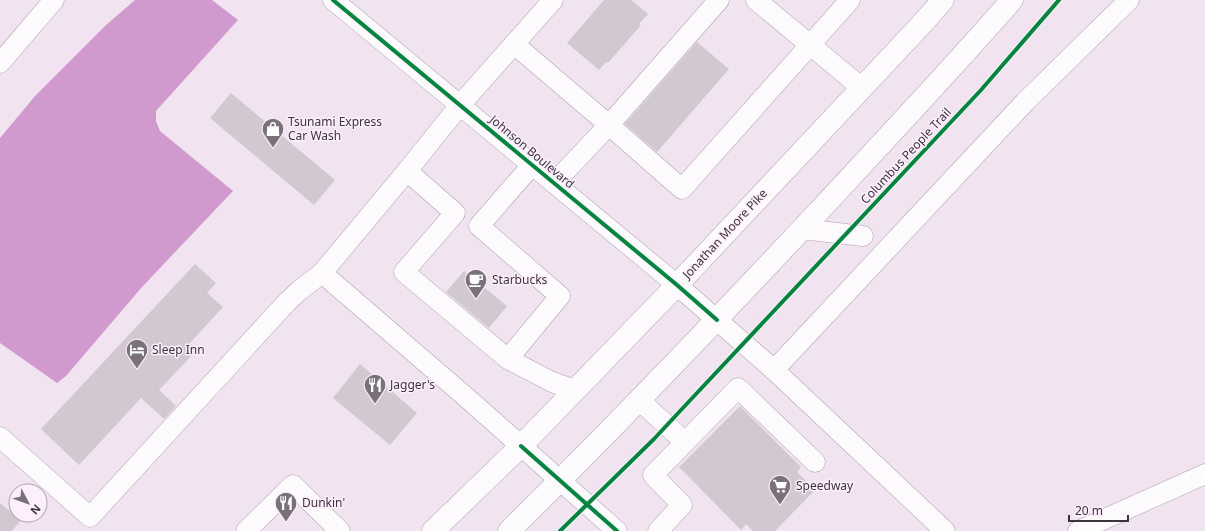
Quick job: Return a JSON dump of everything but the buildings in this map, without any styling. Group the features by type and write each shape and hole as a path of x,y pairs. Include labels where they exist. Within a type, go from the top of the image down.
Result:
{"highway":[{"name":"Jonathan Moore Pike","path":"433,531 521,446 677,285 943,0"},
{"path":"509,531 560,481 717,320 959,60 1012,0"}],"street":[{"path":"0,63 54,0"},
{"path":"0,437 90,517 287,302 322,273 460,106 553,0"},
{"path":"554,183 609,125 719,0"},
{"path":"756,0 862,88"},
{"path":"514,44 682,189 850,0"},
{"path":"774,370 1026,102 1129,0"},
{"name":"Johnson Boulevard","path":"337,1 460,106 677,285 774,370 945,531"},
{"path":"479,226 532,165"},
{"path":"407,172 455,213 479,226 560,296 508,359"},
{"path":"455,213 404,272 508,359 552,382 575,390"},
{"path":"802,229 863,236"},
{"path":"322,273 467,398 617,531"},
{"path":"658,531 682,505 653,475 738,388 815,462"},
{"path":"639,400 685,442"},
{"path":"1078,531 1205,474"},
{"path":"246,531 293,485 340,531"}],"shaded area":[{"path":"135,0 212,0 238,20 156,111 156,121 160,131 233,191 142,287 66,376 57,383 0,343 0,138 35,96 105,26"}],"cycle path":[{"path":"333,0 677,285 717,320"},
{"name":"Columbus People Trail","path":"560,531 654,439 981,90 1059,0"},
{"path":"521,446 617,531"}],"place":[{"name":"Tsunami Express Car Wash","path":"273,148"},
{"name":"Starbucks","path":"476,300"},
{"name":"Sleep Inn","path":"137,370"},
{"name":"Jagger's","path":"375,404"},
{"name":"Speedway","path":"780,506"},
{"name":"Dunkin'","path":"286,522"}]}
